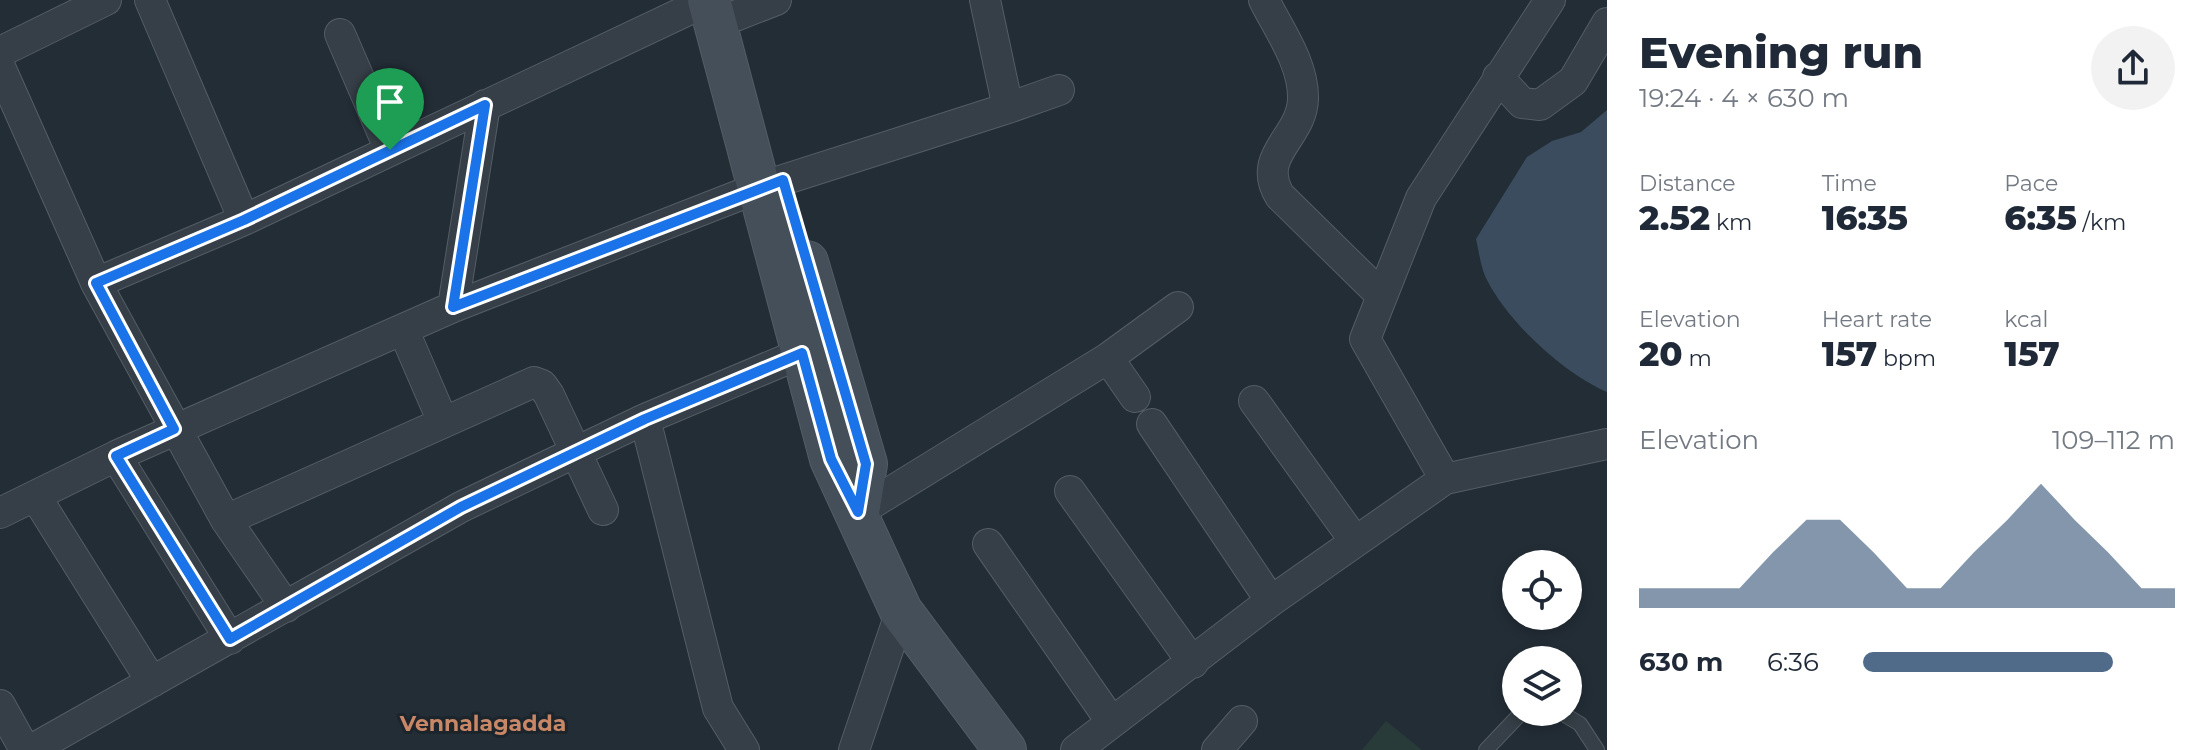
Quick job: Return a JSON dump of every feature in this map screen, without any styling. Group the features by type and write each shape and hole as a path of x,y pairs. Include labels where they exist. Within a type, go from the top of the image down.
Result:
{"main road":[{"path":"721,4 770,184 866,464 858,512"},
{"path":"770,184 802,353 831,459 901,611 1005,750"}],"street":[{"path":"0,52 106,0"},
{"path":"150,0 244,220"},
{"path":"96,283 244,220 485,105 721,4 776,0"},
{"path":"985,0 1008,108"},
{"path":"1264,0 1301,73 1303,102 1272,166 1271,181 1280,196 1382,296"},
{"path":"1445,479 1365,339 1421,198 1550,0"},
{"path":"1498,77 1522,103 1540,105 1573,81 1607,23"},
{"path":"340,34 390,150"},
{"path":"0,67 96,283 226,520 286,607"},
{"path":"0,513 174,429 453,307 770,184 1059,90"},
{"path":"453,307 485,105"},
{"path":"858,512 1108,358 1178,307"},
{"path":"403,329 443,422"},
{"path":"0,705 28,750 461,507 645,419 802,353"},
{"path":"1108,358 1135,397"},
{"path":"226,520 534,382 542,385 549,395 603,510"},
{"path":"1254,401 1355,541"},
{"path":"645,419 718,708 744,750"},
{"path":"1152,424 1271,601"},
{"path":"1076,750 1271,601 1445,479 1607,444"},
{"path":"116,456 230,639"},
{"path":"1070,491 1193,663"},
{"path":"36,497 152,682"},
{"path":"988,544 1111,721"},
{"path":"854,750 901,611"},
{"path":"1217,750 1242,721"}],"lane":[{"path":"1486,750 1509,726"},
{"path":"1581,726 1597,750"}],"green space":[{"path":"1386,721 1422,750 1362,750"}],"water":[{"path":"1607,110 1607,392 1556,360 1509,313 1485,276 1476,239 1527,157 1552,141 1581,132"}],"district":[{"name":"Vennalagadda","path":"483,723"}],"route":[{"path":"485,105 453,307 783,180 866,464 858,512 831,459 802,353 645,419 461,507 230,639 116,456 174,429 96,283 244,220 390,150 485,105"}]}
